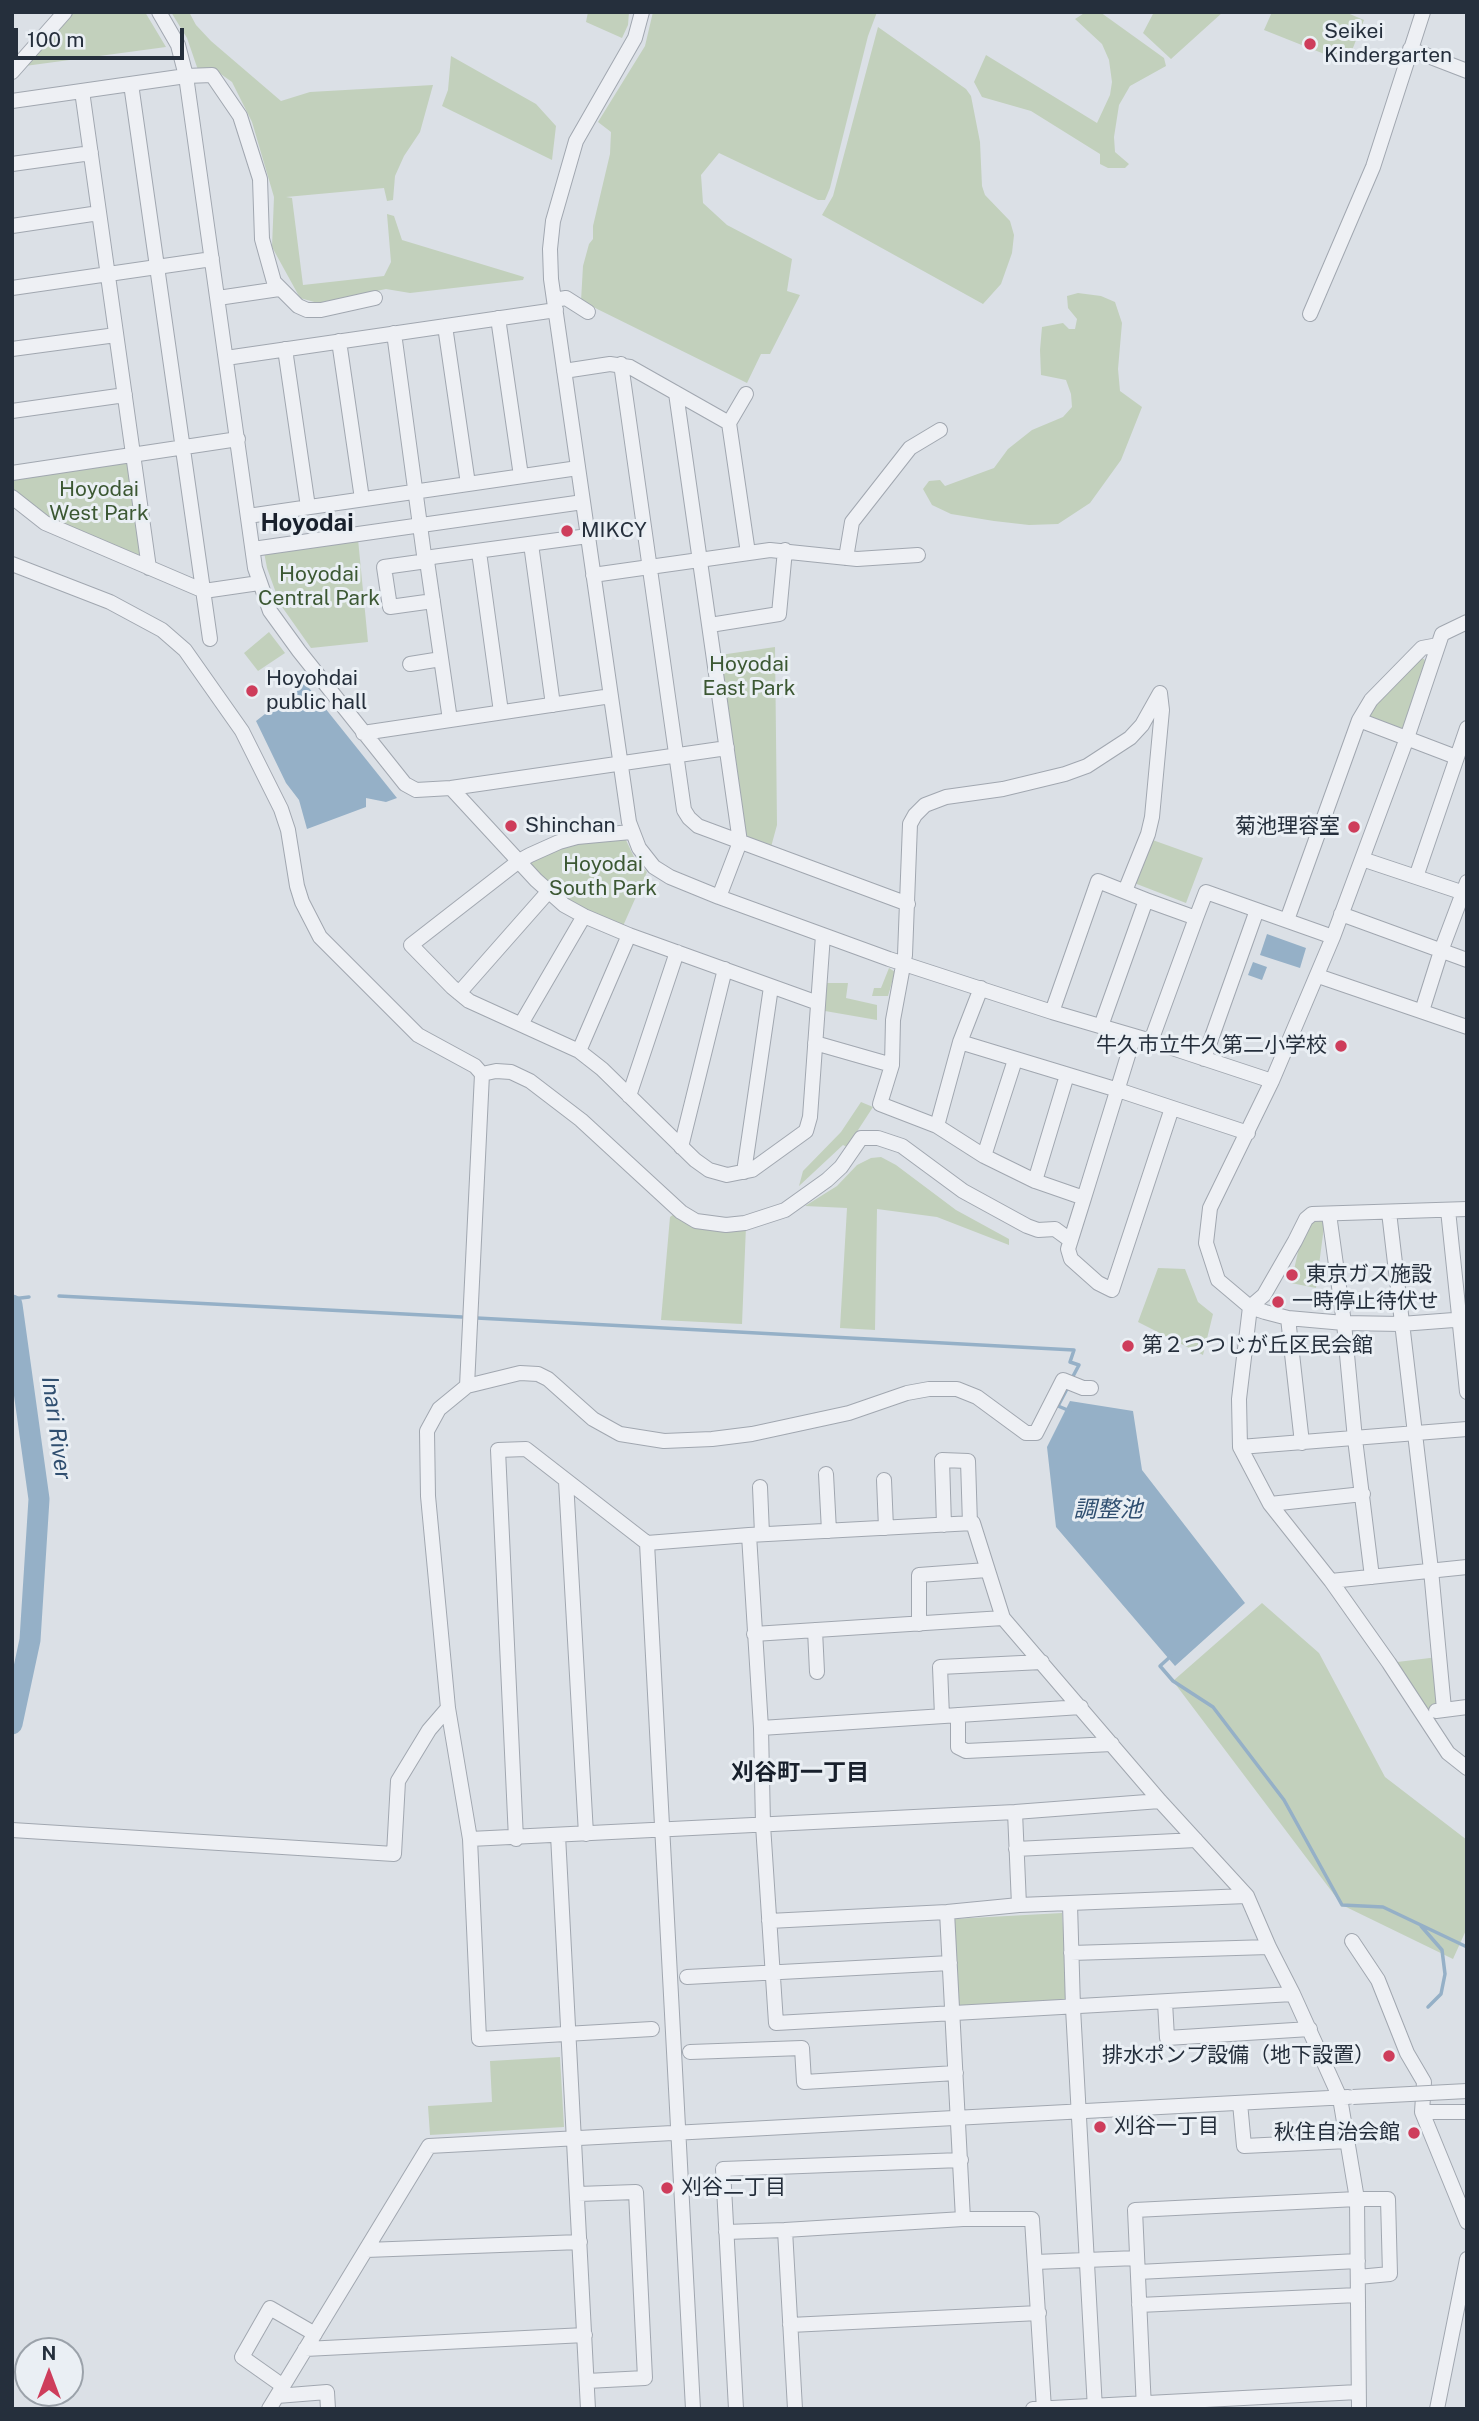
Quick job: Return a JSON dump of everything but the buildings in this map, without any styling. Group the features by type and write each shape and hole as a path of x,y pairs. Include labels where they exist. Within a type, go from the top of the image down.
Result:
{"street":[{"path":"12,72 65,12"},
{"path":"159,12 178,45 186,76 253,549 260,583 276,621 363,733 411,788 424,791 451,788 727,748"},
{"path":"642,12 635,38 579,134 551,234 550,264 620,764 631,832 645,858 661,872 682,883 823,935 1052,1012 1272,1081"},
{"path":"1310,314 1373,167 1423,12"},
{"path":"1410,49 1467,71"},
{"path":"12,101 186,76 212,75 240,116 260,179 262,239 265,256 279,289 298,306 307,310 321,310 375,298"},
{"path":"131,84 210,639"},
{"path":"82,91 149,568"},
{"path":"12,164 91,153"},
{"path":"12,226 99,214"},
{"path":"12,288 212,259"},
{"path":"218,298 279,289"},
{"path":"226,358 498,318 555,305 566,298 588,312"},
{"path":"498,318 521,477"},
{"path":"445,326 468,484"},
{"path":"394,333 424,555 450,720"},
{"path":"12,349 116,335"},
{"path":"339,341 362,499"},
{"path":"285,349 308,507"},
{"path":"564,371 621,364 641,372 729,423"},
{"path":"621,364 684,810 698,826 908,904"},
{"path":"676,393 740,842 719,897"},
{"path":"746,394 729,423 748,553"},
{"path":"12,411 125,395"},
{"path":"846,558 852,522 910,448 940,430"},
{"path":"12,473 238,439"},
{"path":"248,516 578,468"},
{"path":"12,497 45,523 204,592 260,583"},
{"path":"253,549 583,502"},
{"path":"433,601 390,607 384,567 588,536"},
{"path":"531,544 553,705"},
{"path":"593,575 785,550 846,558 918,555"},
{"path":"710,625 779,614 785,550"},
{"path":"479,552 501,712"},
{"path":"12,564 110,602 162,630 185,650 242,731 281,809 288,830 297,886 320,937 418,1035 475,1066 482,1073 467,1386"},
{"path":"1463,1320 1401,1324 1344,1323 1288,1318 1250,1307 1218,1280 1206,1243 1210,1208 1272,1081 1334,937 1442,634 1467,622"},
{"path":"1287,920 1359,720 1371,700 1422,648 1438,645"},
{"path":"410,664 442,659"},
{"path":"1084,1198 1035,1181 984,1156 937,1126 880,1104 892,1065 892,1020 904,963 910,824 925,805 946,797 1003,789 1087,766 1130,738 1142,725 1160,693 1162,710 1152,817 1125,891"},
{"path":"363,733 611,696"},
{"path":"1359,720 1456,757"},
{"path":"1416,877 1467,728"},
{"path":"451,788 548,892 584,916 818,1003"},
{"path":"631,832 578,837 559,842 519,862 411,945 458,993 479,1007 579,1051 602,1069 703,1167 727,1175 744,1172 758,1166 806,1131 810,1117 823,935"},
{"path":"1362,859 1416,877 1465,889 1422,1011"},
{"path":"1052,1012 1098,881 1195,918"},
{"path":"458,993 548,892"},
{"path":"1151,1041 1206,892 1334,937"},
{"path":"1101,1026 1146,900"},
{"path":"1204,1059 1257,910"},
{"path":"1341,914 1467,960"},
{"path":"521,1024 584,916"},
{"path":"579,1051 629,934"},
{"path":"629,1096 677,952"},
{"path":"681,1147 725,969"},
{"path":"1318,976 1467,1027"},
{"path":"744,1172 771,987"},
{"path":"937,1126 960,1042 981,988"},
{"path":"1134,1036 1068,1249 1071,1259 1098,1283 1112,1290 1171,1108"},
{"path":"960,1042 1248,1133"},
{"path":"815,1043 892,1065"},
{"path":"984,1156 1015,1060"},
{"path":"482,1073 511,1072 530,1081 597,1133 681,1212 696,1220 726,1225 745,1223 785,1210 827,1181 841,1167 861,1138 878,1138 902,1146 963,1191 1027,1226 1038,1230 1055,1229 1070,1240"},
{"path":"1035,1181 1067,1075"},
{"path":"1467,1209 1312,1214 1306,1219 1264,1295 1250,1307 1239,1399 1240,1447 1270,1504 1331,1581 1390,1663 1448,1753 1467,1768"},
{"path":"1448,1210 1463,1320 1467,1392"},
{"path":"1389,1212 1431,1570 1444,1709"},
{"path":"1329,1214 1372,1577"},
{"path":"1288,1318 1302,1443"},
{"path":"652,2029 479,2039 470,1839 448,1708 428,1496 427,1431 439,1409 467,1386 520,1373 538,1374 548,1379 593,1419 620,1434 664,1441 752,1434 849,1413 929,1389 957,1389 977,1397 1026,1433 1036,1433 1063,1381 1091,1388"},
{"path":"1240,1447 1467,1430"},
{"path":"516,1839 498,1450 526,1448 647,1544 756,1534 973,1523 1003,1618 1160,1801 1247,1896 1269,1947 1347,2097 1348,2141 1357,2199 1359,2409"},
{"path":"944,1525 943,1460 968,1461 970,1524"},
{"path":"826,1474 829,1531"},
{"path":"884,1480 886,1528"},
{"path":"566,1481 586,1835"},
{"path":"760,1488 756,1534 754,1634 776,2023 1293,1994"},
{"path":"1270,1504 1363,1494"},
{"path":"647,1544 693,2409"},
{"path":"1331,1581 1467,1567"},
{"path":"919,1623 919,1575 987,1570"},
{"path":"754,1634 1003,1618"},
{"path":"815,1630 817,1672"},
{"path":"942,1716 940,1667 1042,1662"},
{"path":"761,1728 1081,1707"},
{"path":"1421,1713 1467,1707"},
{"path":"18,1831 394,1854 398,1781 429,1730 448,1708"},
{"path":"958,1715 958,1746 967,1751 1112,1744"},
{"path":"470,1839 516,1839 661,1829 1015,1812 1160,1801"},
{"path":"1015,1812 1019,1905"},
{"path":"558,1835 588,2409"},
{"path":"1016,1849 1196,1840"},
{"path":"769,1921 947,1912 1019,1905 1247,1896"},
{"path":"1070,1904 1073,2008 1095,2407"},
{"path":"947,1912 963,2219"},
{"path":"1352,1941 1378,1980 1408,2053 1424,2082 1422,2112 1467,2222"},
{"path":"1071,1953 1269,1947"},
{"path":"687,1977 950,1963"},
{"path":"1165,2002 1167,2038 1310,2029"},
{"path":"690,2052 802,2048 804,2082 956,2073"},
{"path":"269,2409 429,2146 1467,2091"},
{"path":"1240,2103 1244,2146 1348,2141"},
{"path":"1422,2112 1467,2112"},
{"path":"736,2409 723,2169 961,2160"},
{"path":"578,2194 636,2192 638,2218 645,2378 587,2381"},
{"path":"1144,2406 1135,2210 1388,2199 1390,2274 1358,2277"},
{"path":"726,2232 963,2219 1032,2219 1044,2408"},
{"path":"785,2230 795,2409"},
{"path":"366,2250 580,2242"},
{"path":"1035,2262 1087,2261 1137,2265 1358,2261"},
{"path":"1437,2409 1466,2268"},
{"path":"1139,2305 1358,2295"},
{"path":"315,2334 270,2308 242,2357 280,2391 327,2392 328,2409"},
{"path":"790,2325 1039,2313"},
{"path":"305,2349 585,2335"},
{"path":"1033,2409 1144,2406 1358,2392"}],"green space":[{"path":"72,12 145,12 166,47 25,66 55,35"},
{"path":"171,12 189,12 196,25 211,41 281,101 310,92 433,85 420,132 395,176 393,200 387,201 384,188 286,197 292,198 303,285 384,276 391,262 387,214 394,216 402,240 524,277 523,280 410,293 386,289 318,303 300,298 272,247 274,197 252,122 232,82 218,72 198,70 187,38"},
{"path":"588,12 629,12 628,25 622,38 586,22"},
{"path":"653,12 877,12 868,36 825,200 818,200 719,153 701,175 703,203 727,225 792,259 787,291 800,295 770,354 761,354 747,383 581,301 583,266 593,239 593,226 610,154 611,132 598,122 645,46"},
{"path":"1086,12 1100,12 1164,58 1166,66 1130,86 1119,105 1114,137 1115,152 1129,164 1125,168 1108,168 1100,164 1100,154 1031,111 982,97 974,82 986,55 1097,123 1110,95 1112,82 1109,60 1102,44 1075,19"},
{"path":"1154,12 1223,12 1171,59 1143,33"},
{"name":"Seikei Kindergarten","path":"1272,12 1345,12 1364,20 1347,63 1264,30"},
{"path":"878,27 966,89 971,96 980,142 982,186 985,195 1010,221 1014,235 1012,253 1001,284 983,304 822,215 833,196"},
{"path":"451,56 536,104 556,126 552,160 442,106 448,90"},
{"path":"1078,293 1101,296 1115,302 1122,323 1118,369 1120,391 1142,407 1121,460 1090,503 1058,524 1029,525 994,521 951,514 932,505 923,489 929,481 940,480 945,486 994,468 1008,449 1032,430 1063,417 1072,407 1066,380 1041,375 1040,350 1042,327 1063,323 1069,329 1075,329 1077,319 1068,308 1067,296"},
{"name":"Hoyodai West Park","path":"125,461 130,465 142,554 138,558 48,518 12,490 12,478"},
{"name":"Hoyodai Central Park","path":"358,539 368,642 311,648 280,604 264,552"},
{"path":"269,632 285,653 258,671 244,653"},
{"name":"Hoyodai East Park","path":"775,647 777,825 771,847 745,838 720,655"},
{"path":"1420,658 1424,659 1426,669 1403,727 1398,732 1369,721 1370,709"},
{"name":"Hoyodai South Park","path":"621,838 626,840 634,857 647,872 623,926 582,908 559,893 531,867 531,861 576,843"},
{"path":"1147,838 1203,858 1186,903 1129,881"},
{"path":"889,968 895,972 888,996 872,996 874,988 881,988"},
{"path":"826,983 848,983 846,998 877,1005 877,1020 825,1011"},
{"path":"861,1102 873,1107 847,1147 843,1145 799,1186 803,1171 841,1132"},
{"path":"881,1157 896,1165 956,1210 1009,1239 1009,1245 937,1217 877,1209 875,1330 840,1328 847,1208 805,1206 837,1186 857,1165 871,1158"},
{"path":"674,1214 746,1226 742,1324 661,1320 670,1217"},
{"path":"1325,1219 1316,1288 1291,1283 1300,1243 1311,1220"},
{"path":"1158,1268 1185,1269 1198,1302 1213,1314 1203,1355 1138,1322"},
{"path":"1262,1603 1319,1653 1385,1777 1467,1840 1467,1928 1453,1959 1342,1905 1173,1681"},
{"path":"1438,1657 1444,1709 1421,1713 1389,1663"},
{"path":"1062,1913 1068,2002 958,2009 953,1919"},
{"path":"560,2057 564,2127 430,2135 428,2106 492,2102 490,2061"}],"water":[{"path":"305,683 397,798 386,802 366,798 366,807 307,829 299,800 286,783 256,721"},
{"path":"1267,934 1306,948 1300,968 1260,955"},
{"path":"1253,962 1267,967 1262,980 1248,975"},
{"name":"調整池","path":"1070,1401 1133,1411 1142,1470 1245,1603 1175,1666 1056,1527 1047,1447"}],"waterway":[{"path":"59,1296 462,1317"},
{"path":"12,1299 29,1297"},
{"name":"Inari River","path":"12,1305 39,1499 30,1640 12,1724"},
{"path":"477,1318 1074,1350 1070,1362 1079,1365 1071,1380"},
{"path":"1068,1387 1058,1406 1070,1411"},
{"path":"1171,1656 1160,1666 1173,1681 1213,1707 1284,1800 1342,1905 1383,1907 1467,1947"},
{"path":"1421,1926 1442,1950 1445,1974 1441,1994 1428,2007"}],"place":[{"name":"Seikei Kindergarten","path":"1310,44"},
{"name":"MIKCY","path":"567,531"},
{"name":"Hoyohdai public hall","path":"252,691"},
{"name":"Shinchan","path":"511,826"},
{"name":"菊池理容室","path":"1354,827"},
{"name":"牛久市立牛久第二小学校","path":"1341,1046"},
{"name":"東京ガス施設","path":"1292,1275"},
{"name":"一時停止待伏せ","path":"1278,1302"},
{"name":"第２つつじが丘区民会館","path":"1128,1346"},
{"name":"排水ポンプ設備（地下設置）","path":"1389,2056"},
{"name":"刈谷一丁目","path":"1100,2127"},
{"name":"秋住自治会館","path":"1414,2133"},
{"name":"刈谷二丁目","path":"667,2188"}],"district":[{"name":"Hoyodai","path":"307,524"},
{"name":"刈谷町一丁目","path":"800,1773"}]}
